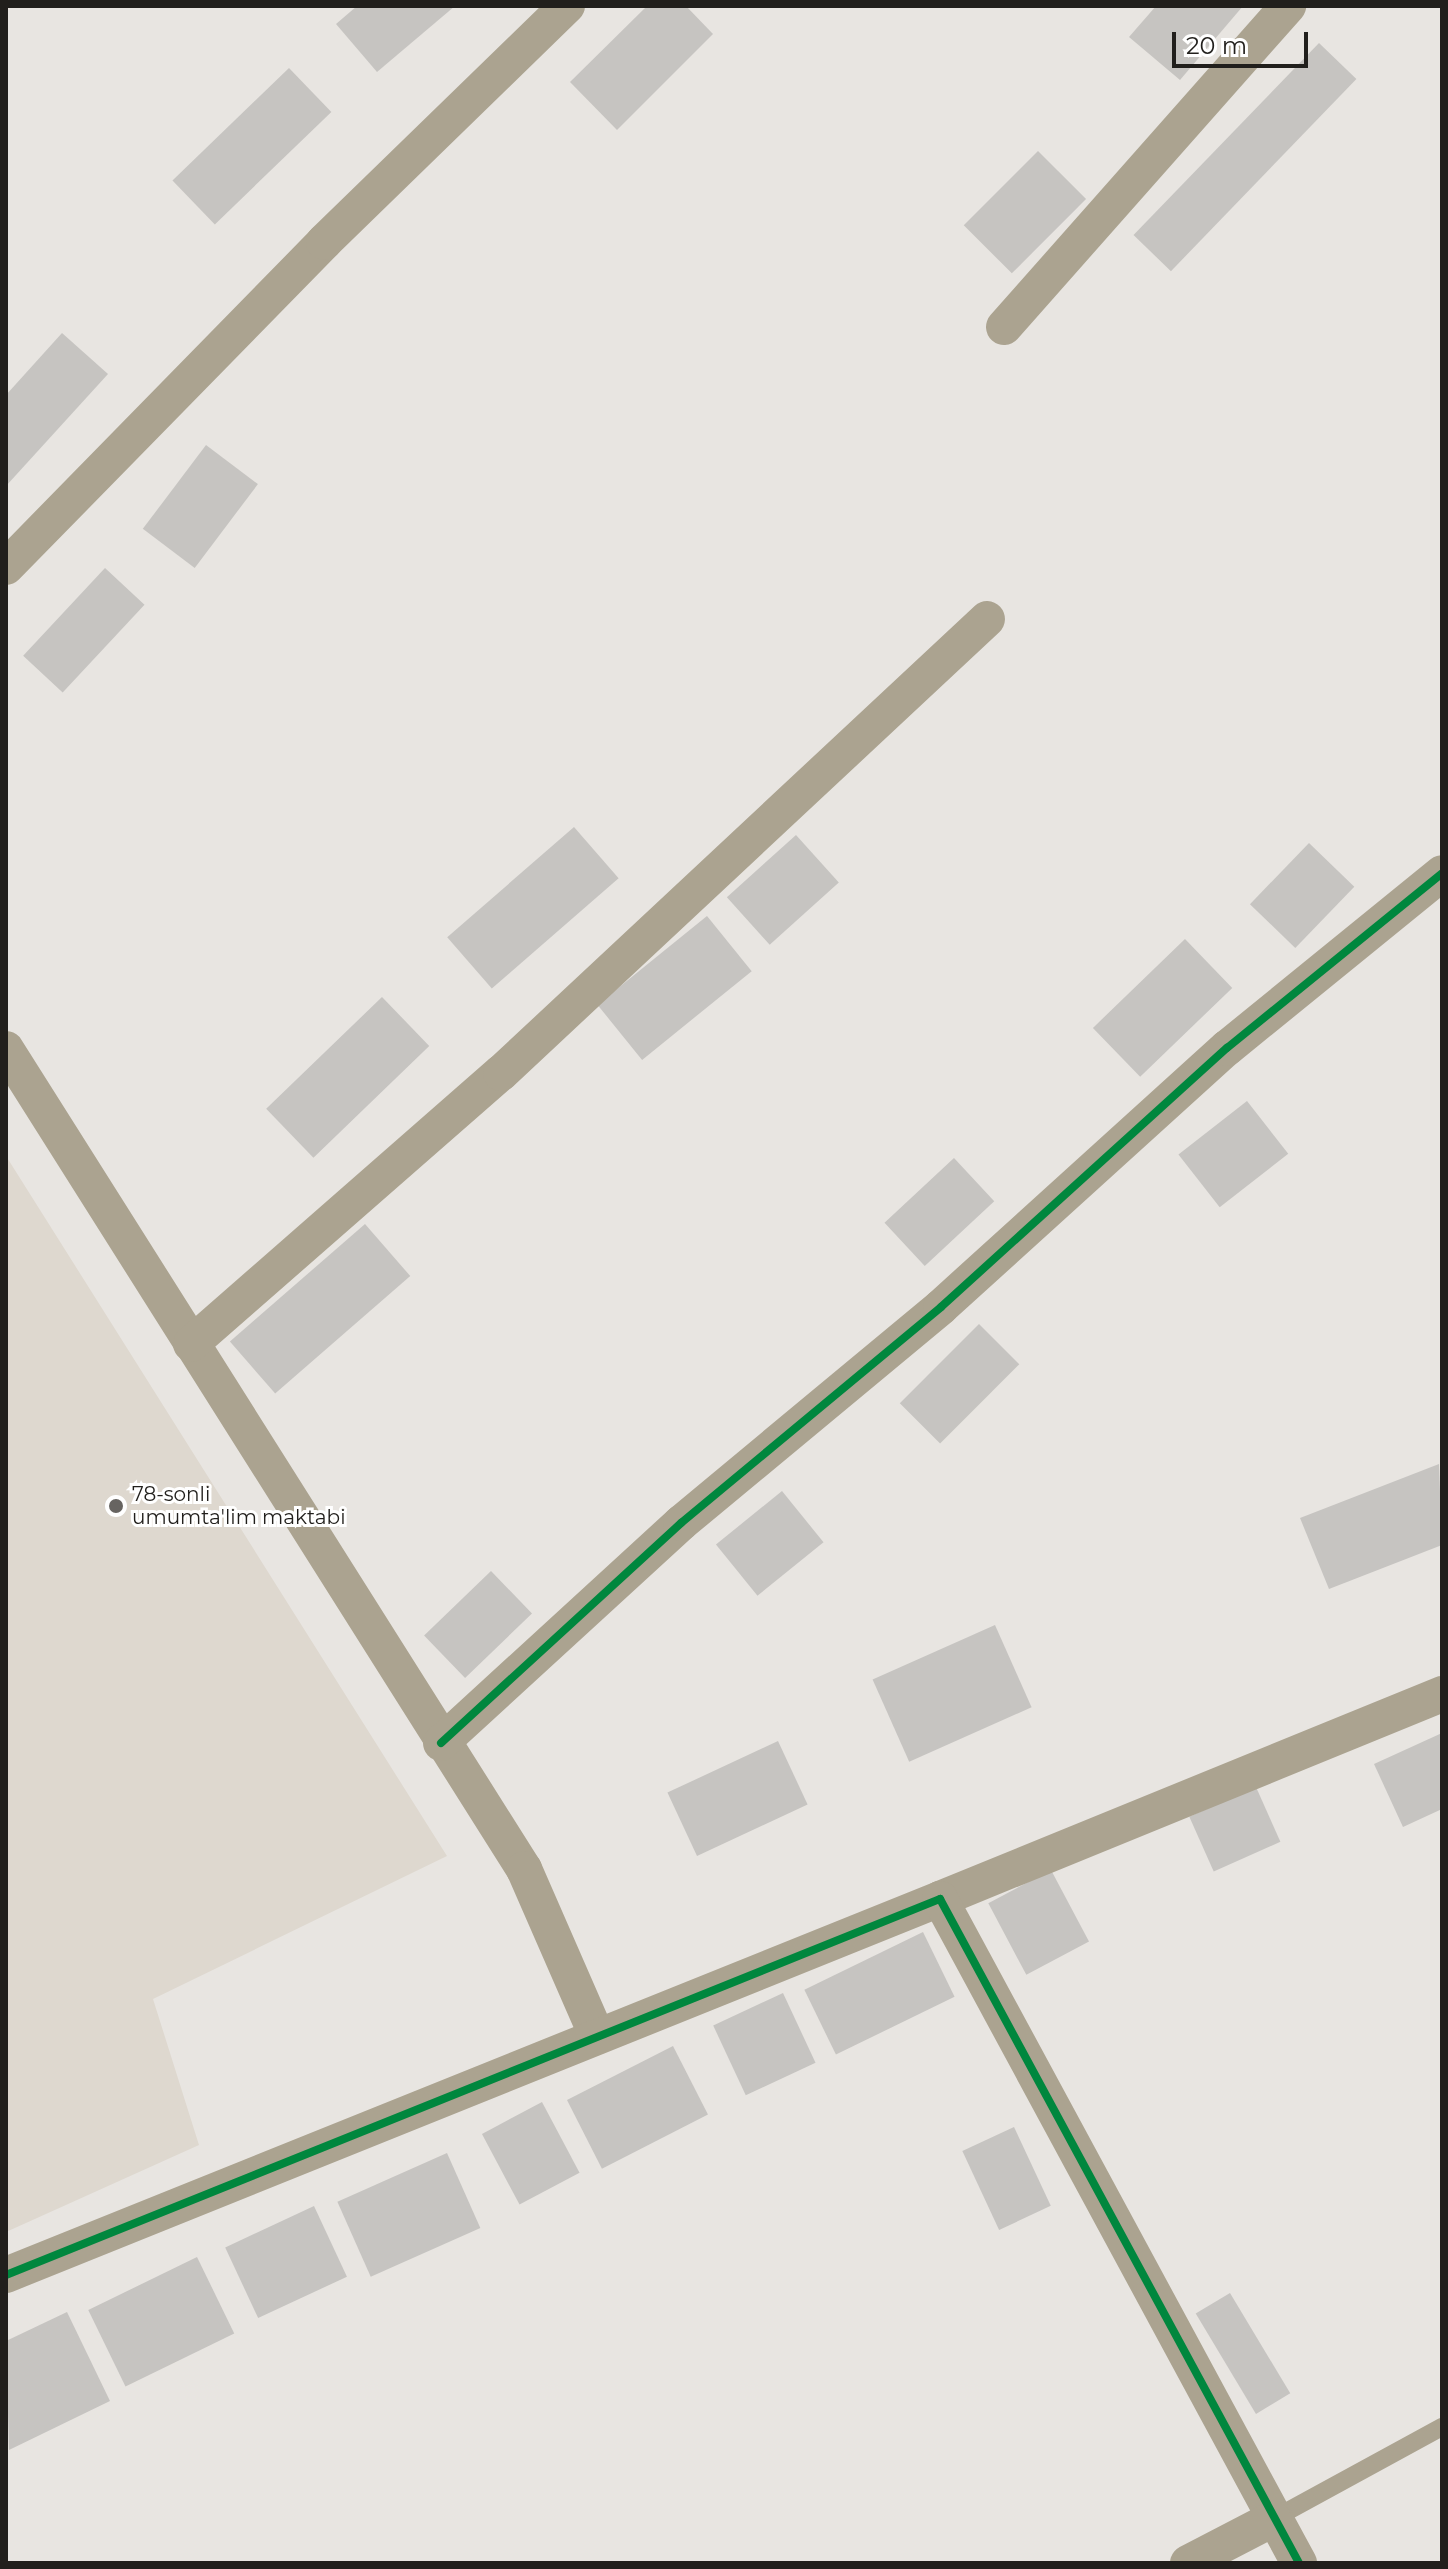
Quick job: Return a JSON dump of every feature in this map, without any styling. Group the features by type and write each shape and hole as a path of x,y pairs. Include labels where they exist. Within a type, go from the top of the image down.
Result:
{"street":[{"path":"6,567 324,242 567,6"},
{"path":"1004,327 1288,6"},
{"path":"191,1344 501,1073 987,619"},
{"path":"441,1743 681,1523 941,1307 1227,1048 1442,873"},
{"path":"6,1049 441,1743 524,1869 596,2034"},
{"path":"6,2275 1442,1694"},
{"path":"940,1899 1299,2563"},
{"path":"1188,2563 1273,2519"}],"lane":[{"path":"1273,2519 1442,2427"}],"shaded area":[{"name":"78-sonli umumta'lim maktabi","path":"6,1156 447,1856 153,1999 199,2145 6,2232"}],"building":[{"path":"357,6 455,6 377,72 336,24"},
{"path":"647,6 686,6 713,34 617,130 570,82"},
{"path":"1156,6 1243,6 1180,80 1129,37"},
{"path":"1319,43 1356,79 1171,271 1134,235"},
{"path":"289,68 331,112 215,224 172,181"},
{"path":"1038,151 1086,199 1012,273 964,225"},
{"path":"62,333 108,374 6,486 6,395"},
{"path":"206,445 258,484 195,568 143,529"},
{"path":"105,568 144,605 63,693 23,656"},
{"path":"574,827 619,878 492,989 447,937"},
{"path":"796,835 839,883 770,945 727,897"},
{"path":"1309,843 1354,887 1295,948 1250,904"},
{"path":"707,916 752,971 642,1060 597,1005"},
{"path":"1185,939 1232,988 1140,1077 1093,1028"},
{"path":"382,997 429,1046 313,1158 266,1109"},
{"path":"1247,1101 1288,1154 1220,1207 1178,1155"},
{"path":"954,1158 994,1201 925,1266 885,1223"},
{"path":"365,1224 410,1276 275,1394 230,1341"},
{"path":"979,1324 1019,1364 940,1444 900,1403"},
{"path":"1439,1464 1442,1545 1329,1589 1300,1518"},
{"path":"782,1491 824,1542 757,1596 716,1544"},
{"path":"491,1571 532,1613 465,1678 424,1636"},
{"path":"995,1625 1032,1707 909,1762 873,1680"},
{"path":"1442,1733 1442,1809 1403,1827 1374,1764"},
{"path":"778,1741 808,1804 697,1856 667,1793"},
{"path":"1256,1787 1280,1842 1214,1872 1189,1817"},
{"path":"1051,1870 1089,1942 1026,1975 988,1903"},
{"path":"923,1932 955,1997 836,2055 804,1990"},
{"path":"783,1993 816,2063 746,2095 713,2026"},
{"path":"673,2046 708,2115 602,2169 567,2100"},
{"path":"542,2102 580,2173 520,2205 482,2134"},
{"path":"1014,2127 1051,2206 999,2230 962,2151"},
{"path":"447,2153 480,2228 371,2277 337,2202"},
{"path":"314,2206 347,2277 258,2318 225,2247"},
{"path":"197,2257 234,2333 126,2386 88,2310"},
{"path":"1230,2293 1290,2393 1256,2414 1196,2314"},
{"path":"67,2312 110,2401 9,2450 6,2341"}],"cycle path":[{"path":"441,1743 681,1523 941,1307 1227,1048 1442,873"},
{"path":"6,2275 940,1899 1299,2563"}],"place":[{"name":"78-sonli umumta'lim maktabi","path":"116,1506"}]}
